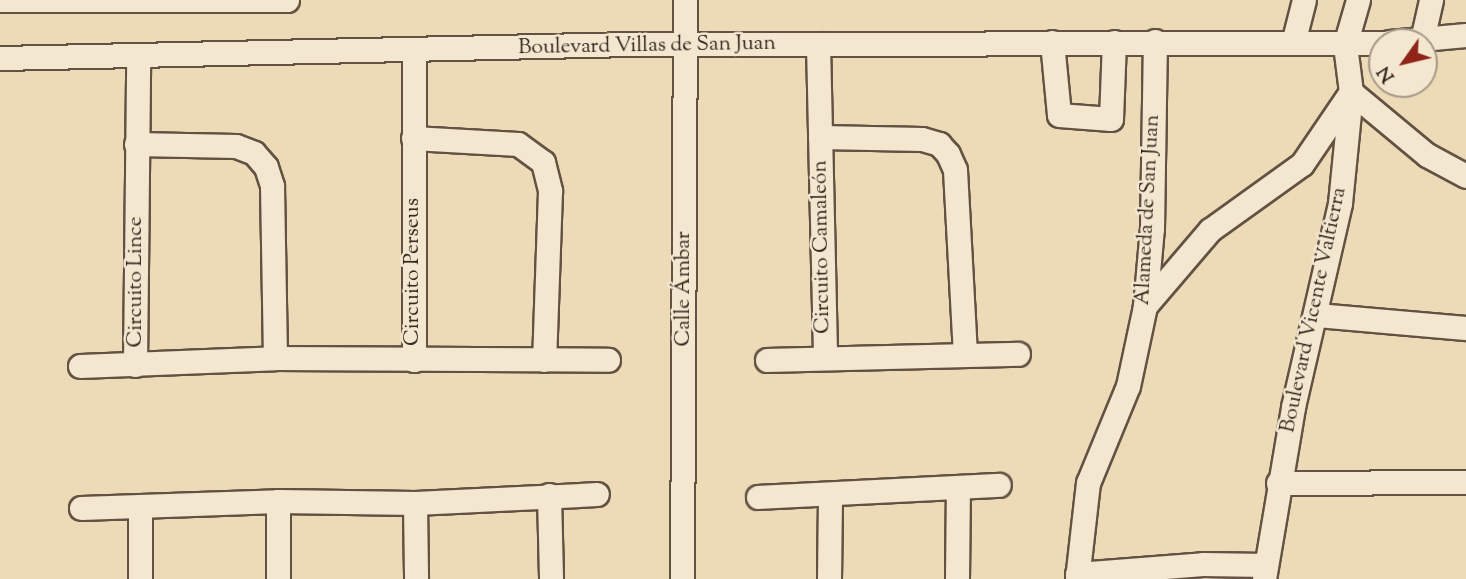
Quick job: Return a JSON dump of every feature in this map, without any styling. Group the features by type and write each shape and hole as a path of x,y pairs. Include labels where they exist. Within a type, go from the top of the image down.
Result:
{"street":[{"path":"0,0 287,0"},
{"name":"Calle Ámbar","path":"682,579 685,0"},
{"path":"1293,43 1304,0"},
{"name":"Boulevard Vicente Valtierra","path":"1265,572 1278,483 1340,202 1351,92 1345,45 1358,0"},
{"path":"1425,28 1431,0"},
{"path":"1438,38 1466,35"},
{"name":"Boulevard Villas de San Juan","path":"0,58 685,45 1155,41 1368,44"},
{"name":"Alameda de San Juan","path":"1077,577 1088,483 1128,386 1145,306 1152,228 1155,41"},
{"path":"1052,42 1059,115 1111,119 1114,42"},
{"name":"Circuito Camaleón","path":"818,44 825,356"},
{"name":"Circuito Perseus","path":"414,49 414,360 608,360"},
{"name":"Circuito Lince","path":"138,55 135,365 275,358 414,360"},
{"path":"1145,306 1210,230 1301,164 1351,92 1427,155 1466,176"},
{"name":"Circuito Camaleón","path":"820,137 922,139 939,144 948,154 955,170 965,355"},
{"path":"413,138 518,144 543,162 550,191 544,360"},
{"path":"136,144 236,146 254,153 266,167 272,186 275,358"},
{"path":"1317,315 1466,328"},
{"name":"Circuito Camaleón","path":"766,360 825,356 1018,354"},
{"path":"80,366 135,365"},
{"path":"1278,483 1466,482"},
{"path":"758,497 999,485"},
{"path":"957,579 958,488"},
{"path":"80,508 278,501 415,503 597,494"},
{"path":"829,579 830,494"},
{"path":"549,495 551,579"},
{"path":"278,501 278,579"},
{"path":"415,503 416,579"},
{"path":"140,506 140,579"},
{"path":"1077,577 1203,564 1265,572"}]}
